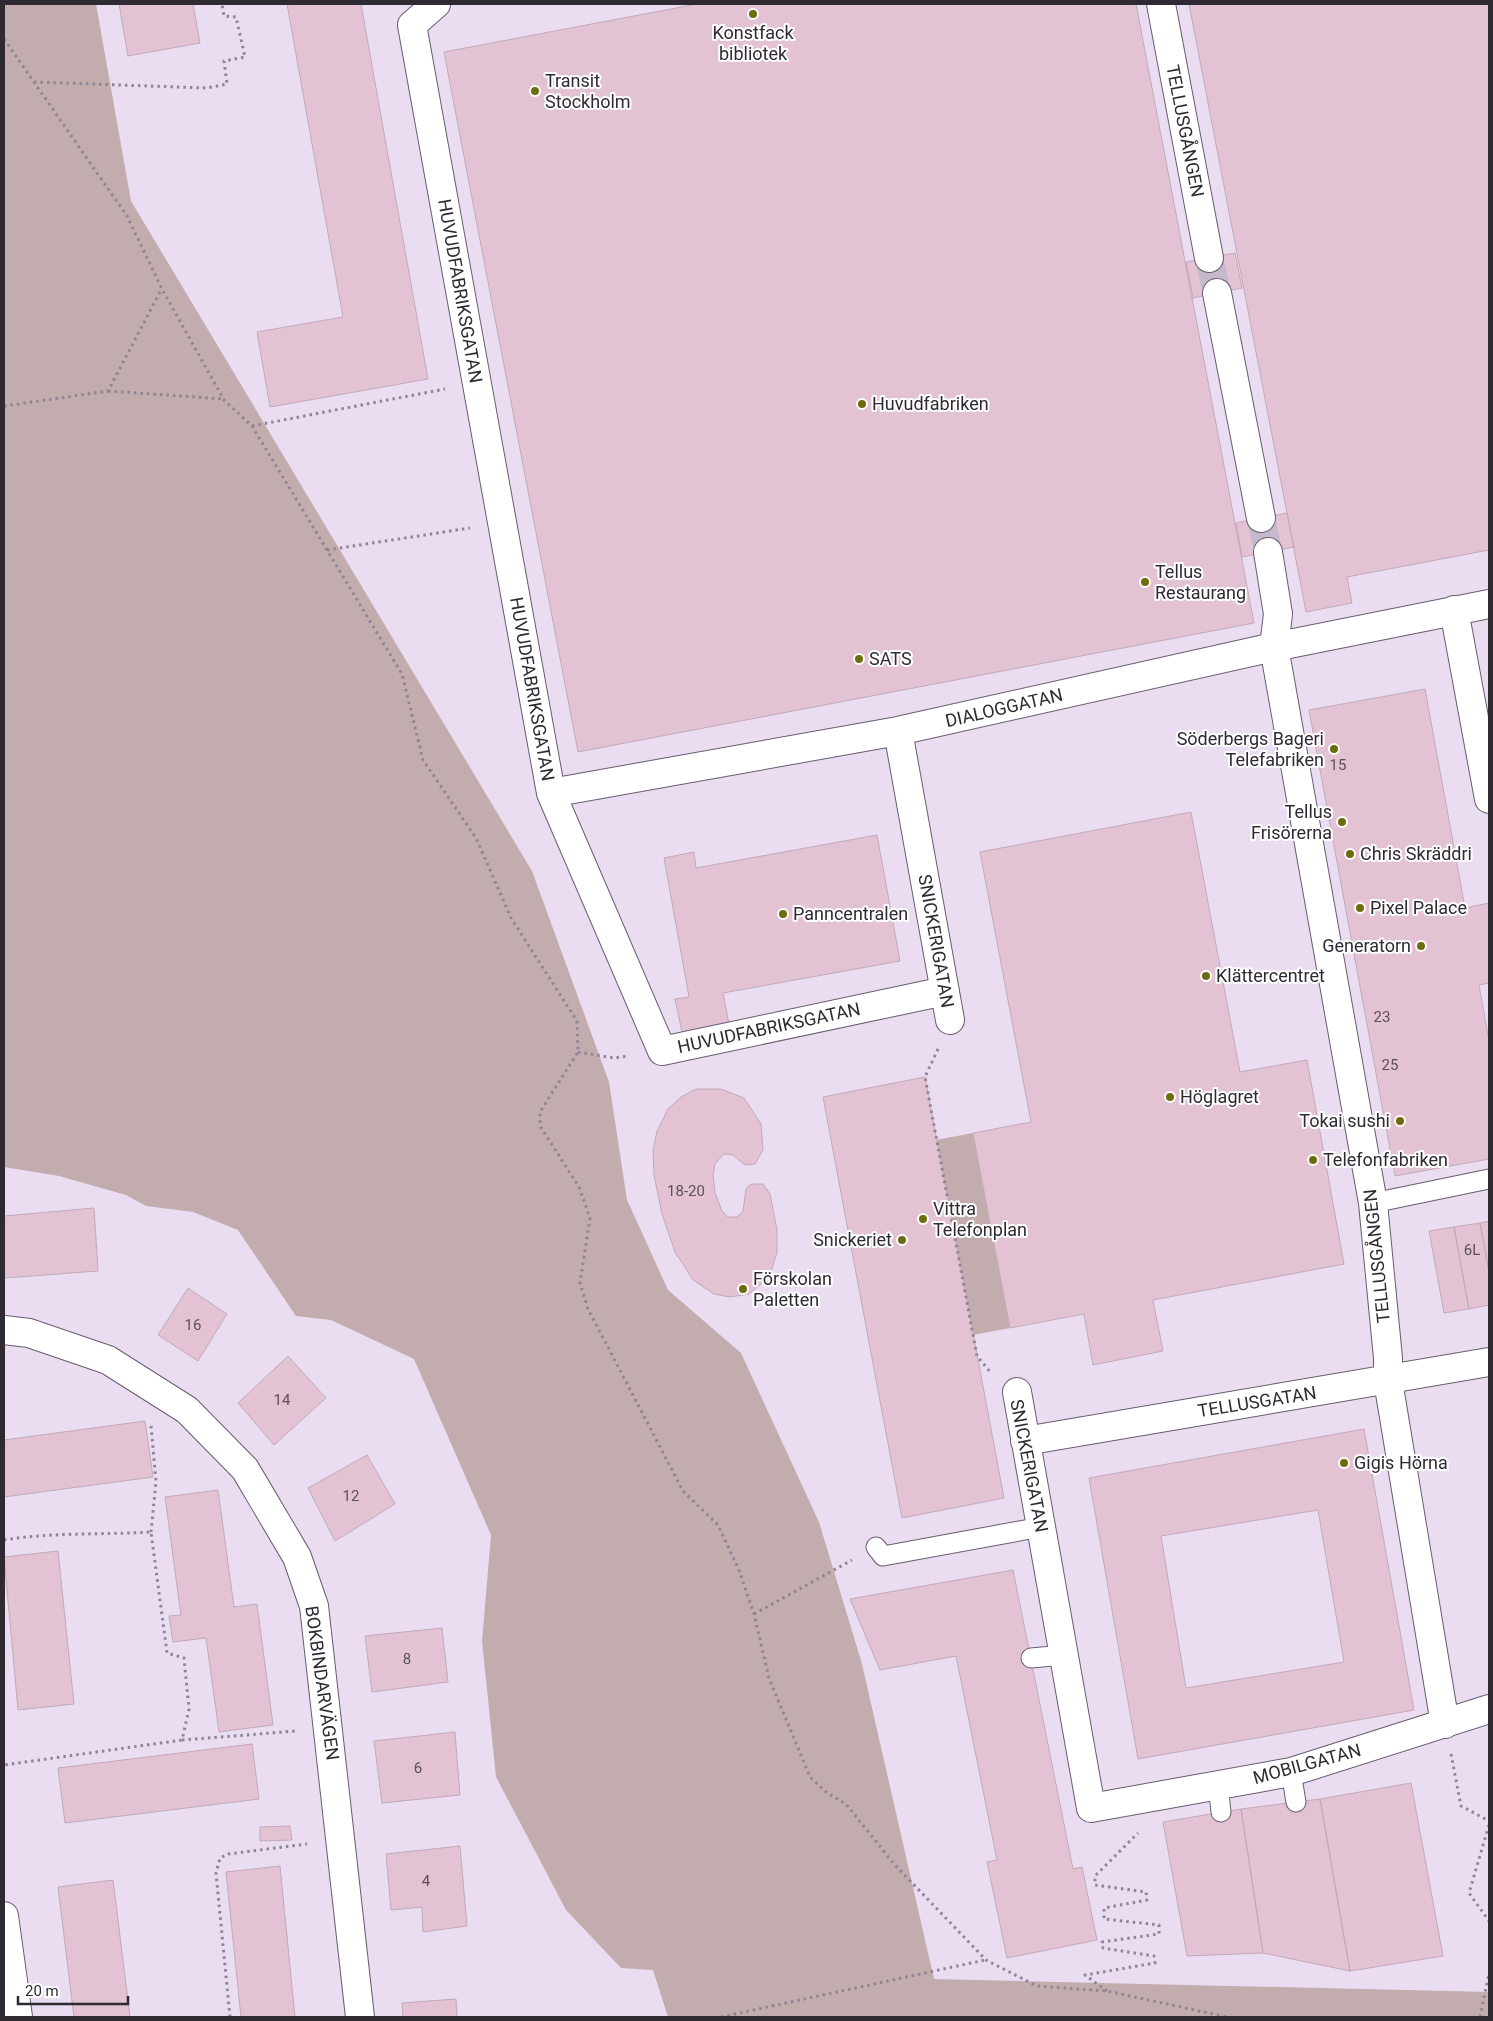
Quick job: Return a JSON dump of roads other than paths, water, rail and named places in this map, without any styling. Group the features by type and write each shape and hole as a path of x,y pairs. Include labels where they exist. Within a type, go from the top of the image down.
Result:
{"street":[{"name":"HUVUDFABRIKSGATAN","path":"436,4 412,25 551,793 662,1051 945,991"},
{"name":"TELLUSGÅNGEN","path":"1161,4 1209,258"},
{"path":"1217,293 1261,518"},
{"name":"TELLUSGÅNGEN","path":"1268,552 1278,614 1274,647 1373,1203 1388,1358 1388,1381 1445,1724"},
{"name":"DIALOGGATAN","path":"551,793 898,731 1274,647 1489,604"},
{"path":"1454,610 1489,798"},
{"name":"SNICKERIGATAN","path":"898,731 950,1020"},
{"name":"BOKBINDARVÄGEN","path":"4,1330 29,1334 108,1360 187,1410 245,1469 297,1557 314,1606 360,2017"},
{"name":"TELLUSGATAN","path":"1025,1440 1388,1381 1489,1362"},
{"name":"SNICKERIGATAN","path":"1017,1392 1091,1808"},
{"name":"MOBILGATAN","path":"1091,1808 1291,1772 1489,1709"},
{"path":"4,1916 18,2017"}],"lane":[{"path":"1373,1203 1489,1180"},
{"path":"876,1547 883,1556 1041,1527"},
{"path":"1031,1658 1064,1654"},
{"path":"1291,1772 1296,1802"},
{"path":"1218,1784 1221,1812"}],"tunnel":[{"path":"1209,258 1217,293"},
{"path":"1261,518 1268,552"}],"place":[{"name":"Konstfack bibliotek","path":"753,14"},
{"name":"Transit Stockholm","path":"535,91"},
{"name":"Huvudfabriken","path":"862,404"},
{"name":"Tellus Restaurang","path":"1145,582"},
{"name":"SATS","path":"859,659"},
{"name":"Söderbergs Bageri Telefabriken","path":"1334,749"},
{"name":"Tellus Frisörerna","path":"1342,822"},
{"name":"Chris Skräddri","path":"1350,854"},
{"name":"Pixel Palace","path":"1360,908"},
{"name":"Panncentralen","path":"783,914"},
{"name":"Generatorn","path":"1421,946"},
{"name":"Klättercentret","path":"1206,976"},
{"name":"Höglagret","path":"1170,1097"},
{"name":"Tokai sushi","path":"1400,1121"},
{"name":"Telefonfabriken","path":"1313,1160"},
{"name":"Vittra Telefonplan","path":"923,1219"},
{"name":"Snickeriet","path":"902,1240"},
{"name":"Förskolan Paletten","path":"743,1289"},
{"name":"Gigis Hörna","path":"1344,1463"}]}
